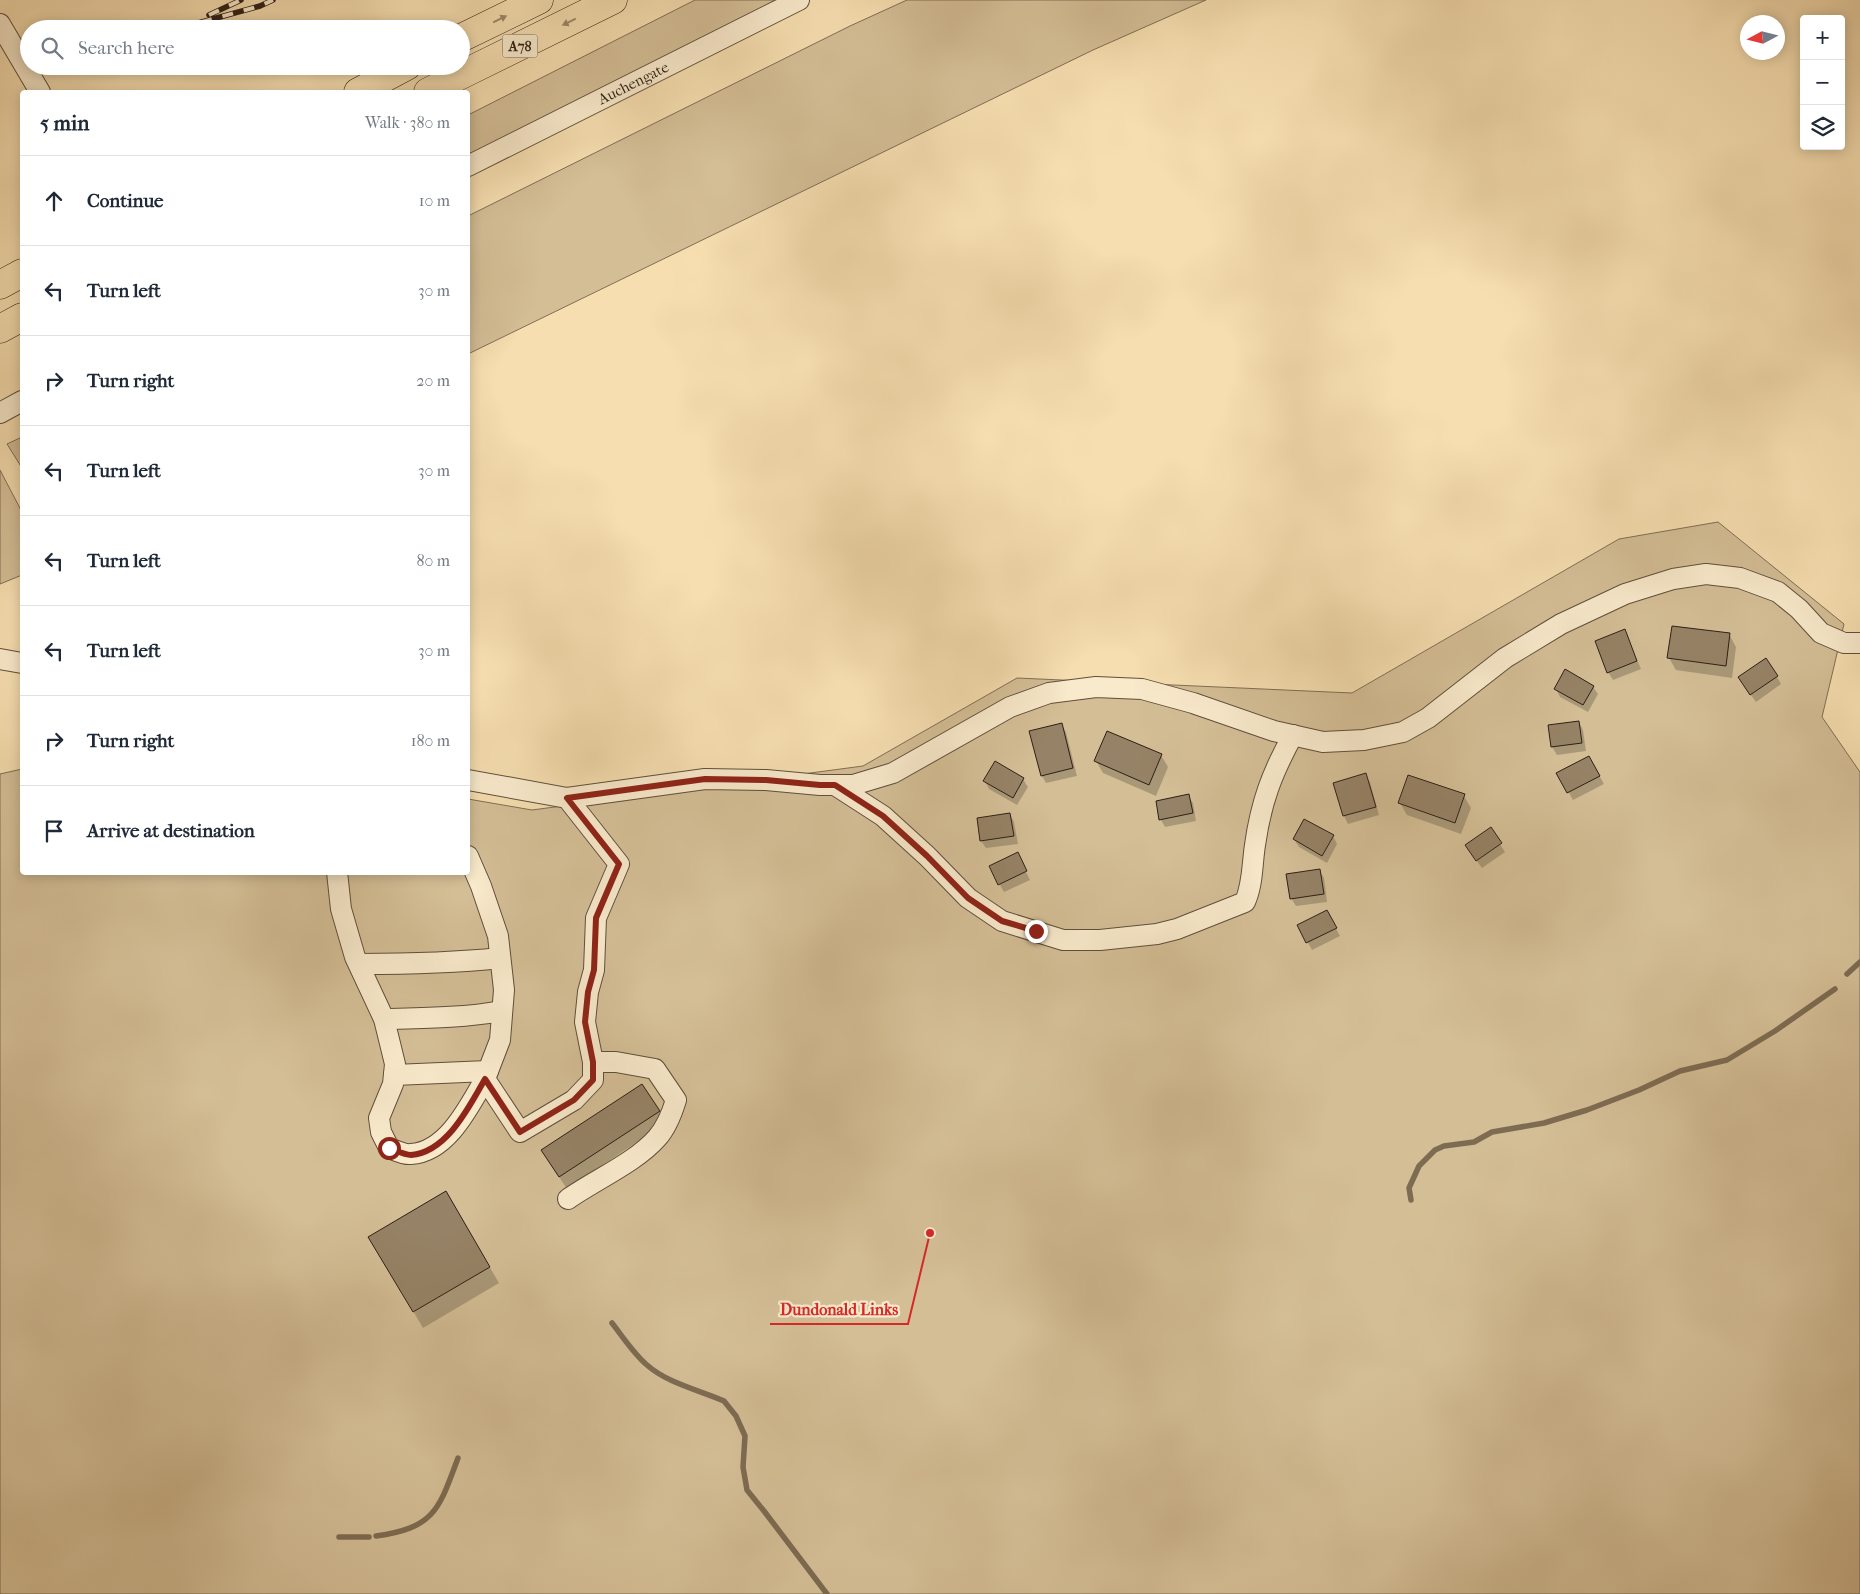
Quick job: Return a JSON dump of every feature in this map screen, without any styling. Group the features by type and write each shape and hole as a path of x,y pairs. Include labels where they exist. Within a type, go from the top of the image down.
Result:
{"highway":[{"name":"A78","path":"470,34 540,0"},
{"name":"A78","path":"470,71 613,0"},
{"path":"362,90 390,75"},
{"name":"A78","path":"432,90 461,75"},
{"path":"0,285 20,274"},
{"path":"0,329 20,318"}],"street":[{"name":"Auchengate","path":"470,165 799,0"},
{"path":"0,24 20,58"},
{"path":"30,75 39,90"},
{"path":"0,413 20,402"},
{"path":"470,780 567,798 705,779 854,785 893,773 1010,707 1049,693 1096,687 1142,689 1193,702 1274,731 1323,742 1364,740 1403,732 1428,718 1505,658 1561,624 1625,594 1673,579 1706,574 1740,578 1778,592 1799,609 1821,633 1844,644 1860,643"},
{"path":"0,659 20,662"},
{"path":"835,785 883,816 927,856 968,898 1002,921 1063,940 1110,939 1157,934 1177,929 1245,902 1250,891 1255,845 1263,802 1276,765 1293,736"},
{"path":"487,1075 520,1132 574,1100 593,1080 593,1062 585,1022 588,992 594,970 596,918 619,864 567,798"},
{"path":"337,875 340,909 359,964 384,1019 395,1064 393,1084 379,1118 381,1132 389,1148 409,1155 429,1151 444,1139 467,1111 487,1075 500,1040 504,990 498,936 470,861"},
{"path":"359,964 427,964 500,958"},
{"path":"384,1019 465,1017 502,1011"},
{"path":"568,1199 636,1155 657,1138 672,1114 676,1100 655,1068 616,1062 593,1062"},
{"path":"394,1075 487,1075"}],"shaded area":[{"path":"695,0 778,0 470,156 470,114"},
{"path":"907,0 1206,0 1093,50 470,353 470,215 850,26"},
{"path":"20,438 20,465 7,444"},
{"path":"0,470 20,508 20,576 0,584"},
{"path":"1718,522 1844,624 1822,717 1860,772 1860,1594 0,1594 0,774 20,769 20,875 470,875 470,799 532,810 863,766 1017,678 1352,693 1619,539"}],"building":[{"path":"1672,626 1730,633 1726,666 1667,658"},
{"path":"1625,629 1637,661 1607,673 1595,641"},
{"path":"1766,658 1778,676 1750,695 1738,677"},
{"path":"1565,669 1594,686 1583,705 1554,689"},
{"path":"1579,721 1582,743 1551,747 1548,725"},
{"path":"1062,723 1073,768 1041,776 1029,731"},
{"path":"1107,731 1162,754 1149,785 1094,761"},
{"path":"1589,756 1600,776 1567,793 1556,773"},
{"path":"995,761 1024,778 1013,798 983,781"},
{"path":"1366,773 1376,807 1343,816 1333,783"},
{"path":"1408,775 1465,794 1455,823 1398,803"},
{"path":"1189,794 1193,813 1159,820 1156,801"},
{"path":"1010,813 1014,836 980,841 977,818"},
{"path":"1304,819 1334,835 1322,856 1293,839"},
{"path":"1491,827 1502,843 1476,861 1465,845"},
{"path":"1018,852 1027,871 998,885 989,866"},
{"path":"1320,869 1324,894 1290,899 1286,874"},
{"path":"1327,910 1337,928 1306,943 1297,925"},
{"path":"642,1084 660,1111 559,1177 541,1150"},
{"path":"446,1191 490,1267 413,1312 368,1237"}],"waterway":[{"path":"1847,974 1860,962"},
{"path":"1411,1200 1409,1188 1419,1166 1435,1150 1444,1146 1474,1142 1492,1132 1544,1123 1587,1110 1639,1090 1680,1071 1727,1060 1775,1031 1835,989"},
{"path":"612,1323 628,1345 647,1365 664,1377 724,1401 736,1416 745,1436 743,1467 747,1490 827,1594"},
{"path":"376,1536 411,1528 432,1513 445,1491 458,1458"},
{"path":"339,1537 369,1537"}],"railway":[{"path":"209,15 241,0"},
{"path":"209,20 260,6 273,0"}],"place":[{"name":"Dundonald Links","path":"930,1233"}],"route":[{"path":"389,1148 409,1155 429,1151 444,1139 467,1111 485,1079 520,1132 574,1100 593,1080 593,1062 585,1022 588,992 594,970 596,918 619,864 567,798 705,779 766,780 835,785 883,816 927,856 968,898 1002,921 1036,931"}]}
